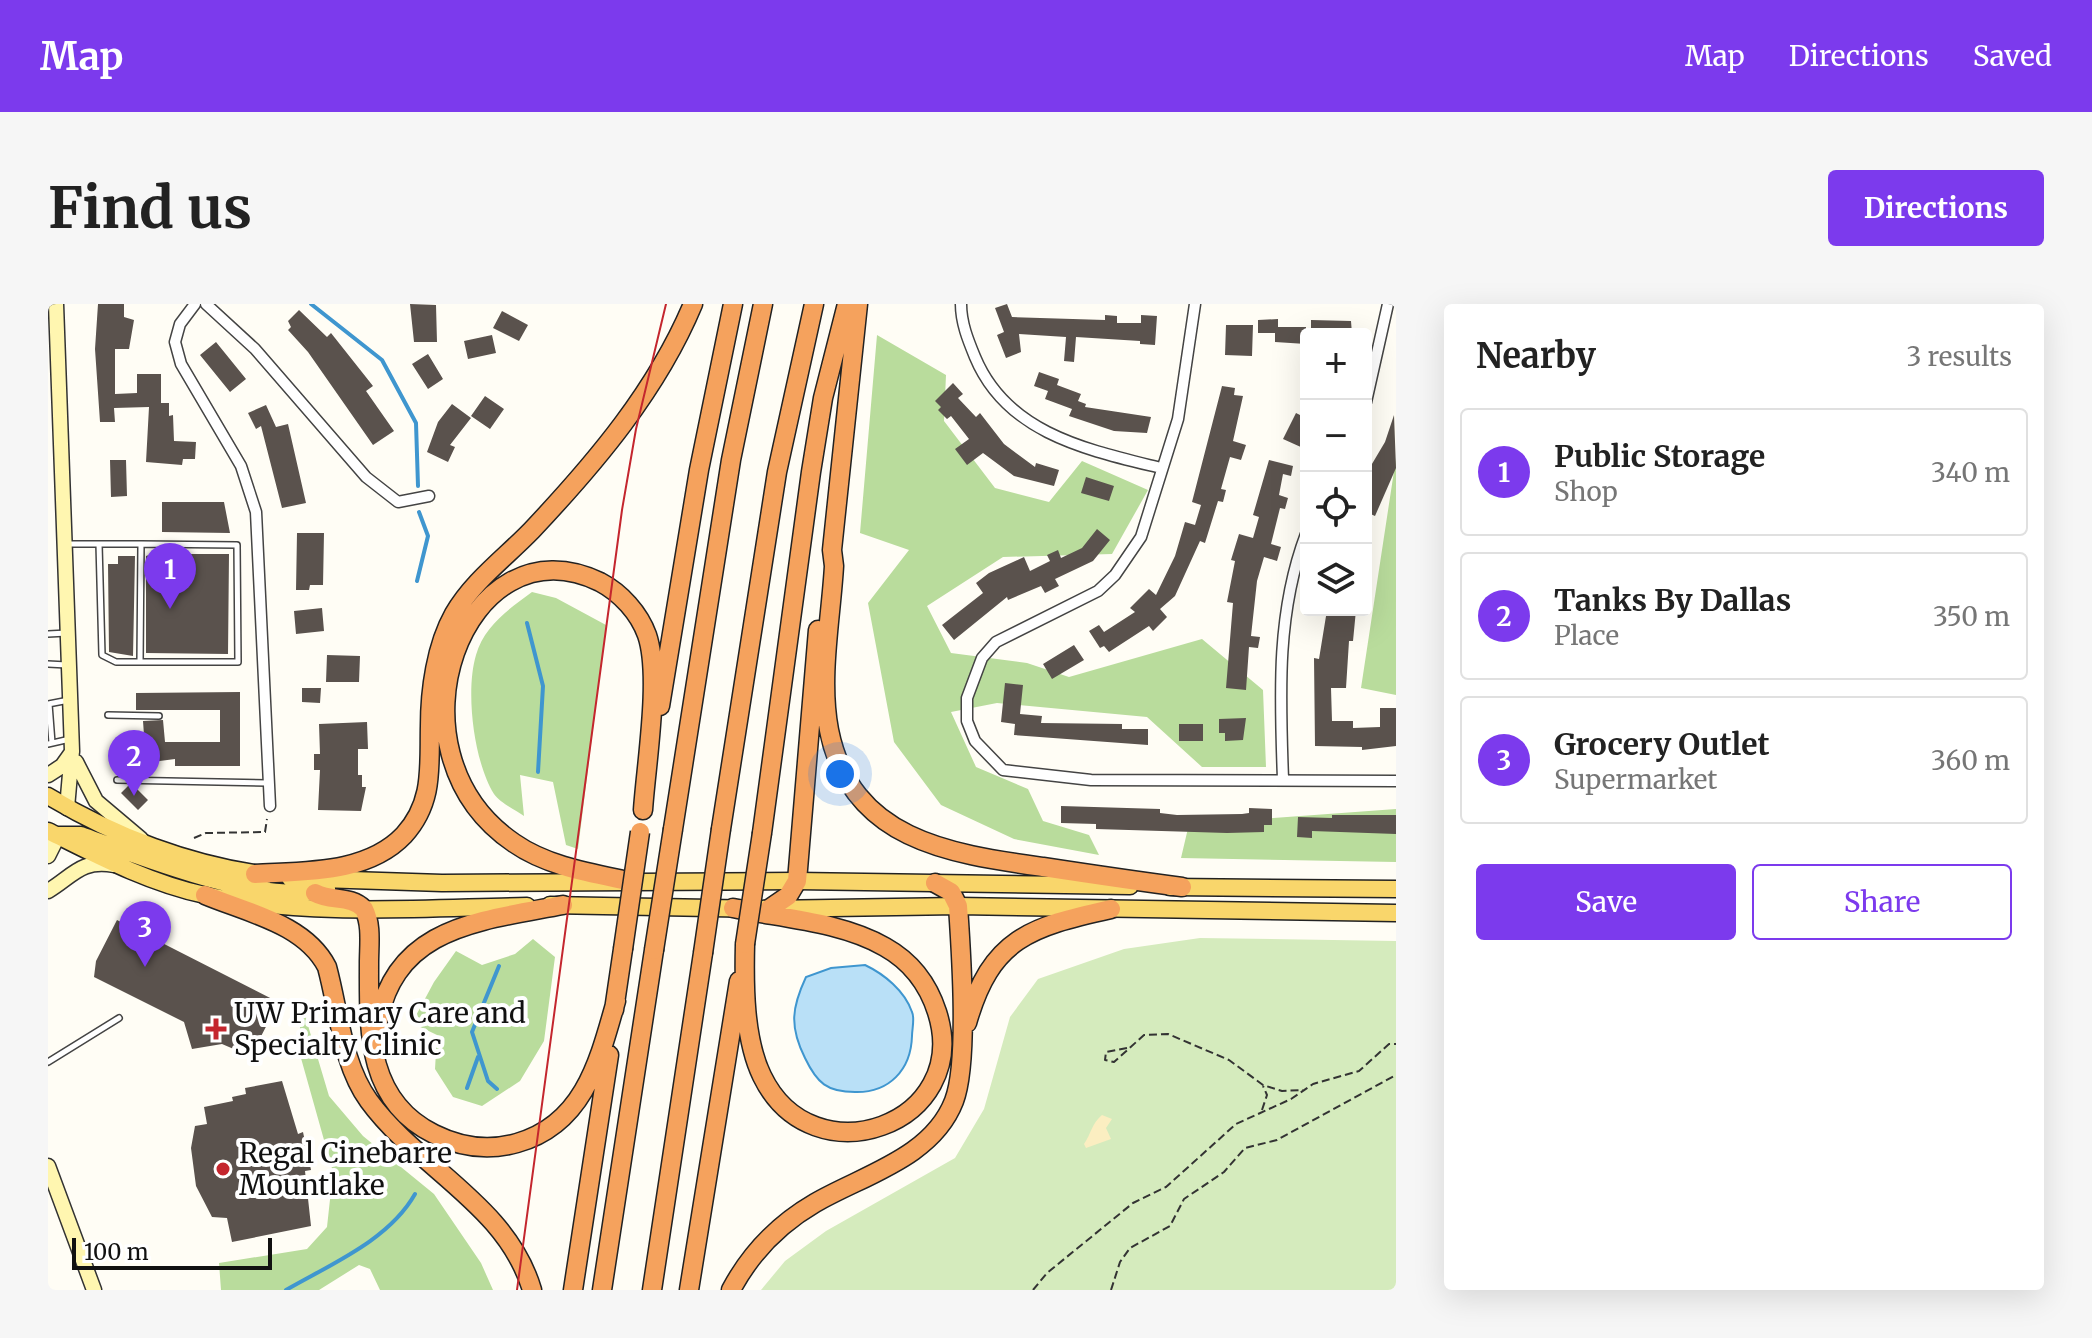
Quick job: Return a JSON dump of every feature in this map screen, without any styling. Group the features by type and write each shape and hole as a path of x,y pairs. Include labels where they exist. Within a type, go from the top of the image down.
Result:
{"highway":[{"path":"255,874 353,864 388,849 410,827 428,792 431,694 453,615 476,585 582,476 634,409 677,344 693,304"},
{"path":"573,1290 643,810 699,470 733,304"},
{"path":"602,1290 726,491 763,304"},
{"path":"652,1290 777,472 814,304"},
{"path":"689,1290 762,833 811,472 823,398 847,304"},
{"path":"858,304 832,550 834,566 827,692 830,732 850,780 873,809 908,837 951,854 1182,887"},
{"path":"769,909 788,896 797,881 824,565 832,550"},
{"path":"628,881 559,864 512,843 473,805 455,771 443,717 448,671 473,618 506,586 534,574 578,574 615,591 641,621 652,664 643,810"},
{"path":"731,1290 755,1253 782,1226 814,1204 891,1165 934,1133 955,1099 961,1049 958,906 951,892 935,883"},
{"path":"315,893 325,898 350,899 364,909 369,926 370,1044 385,1085 413,1121 453,1142 493,1148 529,1140 570,1113 587,1089 616,1001"},
{"path":"205,895 288,929 309,941 320,953 327,967 349,1061 362,1090 379,1113 499,1229 520,1261 532,1290"},
{"path":"385,1085 377,1042 380,1009 392,980 408,958 429,941 457,928 563,905"},
{"path":"733,908 871,940 906,962 931,996 941,1030 939,1067 921,1100 893,1122 854,1133 816,1128 785,1108 763,1077 753,1048 745,944"},
{"path":"961,1049 982,979 1008,946 1057,923 1111,909"}],"main road":[{"path":"48,856 53,833 67,808 72,745 65,544 54,438 53,330 56,304"},
{"path":"72,745 90,794 147,844"},
{"path":"48,775 62,766 72,745"},
{"path":"48,796 67,808 147,844 255,874 321,881 797,881 1396,889"},
{"path":"48,812 67,808"},
{"path":"53,833 81,835 207,879 315,893 326,889 400,891 442,883"},
{"path":"53,833 120,866 205,895 268,904 364,909 563,905 769,909 958,906 1396,913"},
{"path":"48,891 84,865 120,866"},
{"path":"48,1166 94,1290"}],"street":[{"path":"195,304 180,324 175,342 181,364 241,466 256,512 270,806"},
{"path":"206,304 255,349 366,477 398,502 429,496"},
{"path":"961,304 966,336 982,376 1008,406 1039,430 1079,447 1161,468"},
{"path":"1195,304 1178,419 1141,537 1115,575 1082,602 996,642 973,676 967,698 967,721 975,741 1003,770 1091,780 1396,781"},
{"path":"1366,400 1388,304"},
{"path":"1283,779 1280,663 1285,612 1303,544"}],"lane":[{"path":"65,544 99,544 141,544 237,545 238,662 116,662 102,655 99,544"},
{"path":"140,662 141,544"},
{"path":"48,634 68,633"},
{"path":"48,664 69,665"},
{"path":"70,700 49,704 50,744 72,745"},
{"path":"108,715 159,716"},
{"path":"117,780 268,783"},
{"path":"48,1062 119,1018"}],"path":[{"path":"194,838 206,833 265,832 270,806"},
{"path":"1127,1048 1106,1052 1105,1060 1114,1062 1144,1035 1168,1034 1229,1060 1263,1085 1282,1091 1304,1090"},
{"path":"1033,1290 1047,1273 1133,1203 1166,1187 1236,1124 1304,1090 1359,1071 1389,1044 1396,1044"},
{"path":"1111,1290 1120,1262 1130,1248 1170,1226 1184,1199 1224,1172 1245,1148 1277,1140 1396,1075"},
{"path":"1262,1112 1267,1095 1263,1085"}],"green space":[{"path":"877,335 946,375 944,421 995,488 1049,502 1082,461 1148,490 1112,554 1003,557 927,606 951,653 1027,663 1069,677 1202,639 1263,690 1266,767 1202,767 1147,717 997,703 951,712 976,767 1028,789 1043,821 1089,835 1099,855 1014,839 941,805 894,742 868,603 909,550 860,533"},
{"path":"1396,458 1396,695 1361,688"},
{"path":"532,592 556,598 606,625 578,849 566,845 553,782 520,775 524,816 494,794 481,764 473,726 471,688 480,645 491,627"},
{"path":"1396,809 1396,862 1181,858 1189,824"},
{"path":"1200,938 1396,941 1396,1290 761,1290 785,1261 826,1231 955,1158 984,1109 1010,1017 1038,979 1124,949"},
{"path":"533,939 555,957 544,1041 520,1081 482,1106 453,1097 435,1069 437,1035 412,1023 434,982 456,951 482,965 515,954"},
{"path":"301,1002 329,1096 363,1136 434,1194 481,1263 493,1290 380,1290 370,1269 359,1265 319,1290 221,1290 219,1263 307,1249 327,1227 333,1172 299,1051"}],"sand":[{"path":"1102,1115 1112,1119 1106,1128 1111,1139 1086,1148 1084,1144"}],"water":[{"path":"865,965 893,984 909,1004 913,1017 911,1048 902,1069 888,1084 867,1091 837,1090 819,1080 805,1058 796,1036 795,1007 806,977 831,968"}],"building":[{"path":"98,304 124,304 124,317 134,320 129,349 115,349 115,394 137,393 137,374 161,374 161,403 169,403 169,416 173,415 174,441 196,442 195,459 183,459 182,465 146,462 149,407 114,408 115,422 100,422 95,349"},
{"path":"410,304 436,305 437,342 414,342"},
{"path":"1007,304 1012,317 1105,320 1105,315 1117,316 1117,323 1141,323 1141,315 1157,316 1155,345 1140,344 1140,341 1076,337 1074,362 1064,361 1066,337 1019,334 1021,352 1006,358 997,335 1004,332 995,308"},
{"path":"299,310 327,337 331,333 373,386 366,391 394,431 373,445 308,352 288,330 291,327 288,321"},
{"path":"502,311 528,325 519,341 493,328"},
{"path":"1278,319 1278,327 1306,328 1300,328 1300,344 1275,342 1275,333 1258,333 1258,320"},
{"path":"1311,320 1351,321 1352,328 1311,328"},
{"path":"1226,325 1253,325 1252,356 1225,355"},
{"path":"492,335 496,353 468,359 464,341"},
{"path":"216,342 246,379 230,392 200,355"},
{"path":"428,354 443,379 428,389 412,364"},
{"path":"1039,372 1059,379 1057,385 1081,394 1078,401 1086,404 1085,407 1151,417 1147,433 1114,431 1069,416 1072,409 1045,399 1048,391 1034,386"},
{"path":"953,383 963,394 958,398 976,417 980,413 1004,444 1035,467 1036,463 1059,470 1054,486 1014,476 983,453 967,465 955,449 969,439 951,416 947,419 938,410 941,407 935,401"},
{"path":"1222,386 1235,388 1234,395 1243,396 1233,441 1246,445 1241,460 1230,457 1221,489 1226,490 1223,502 1218,501 1205,543 1200,541 1175,596 1160,609 1167,617 1153,631 1149,626 1109,652 1104,646 1100,648 1089,631 1099,625 1104,632 1135,612 1130,608 1149,589 1156,595 1175,556 1185,522 1195,525 1201,505 1192,502"},
{"path":"485,396 504,409 490,429 471,416"},
{"path":"452,404 471,418 450,445 455,447 448,462 427,452 438,422"},
{"path":"266,405 276,427 288,424 306,503 282,508 261,426 256,429 248,413"},
{"path":"1296,413 1300,415 1300,447 1283,439"},
{"path":"1394,415 1396,468 1375,516 1372,515 1372,464 1385,442"},
{"path":"110,460 126,460 127,496 111,497"},
{"path":"1269,460 1293,466 1291,476 1283,474 1279,495 1288,498 1285,509 1280,508 1271,544 1281,547 1277,561 1264,557 1257,581 1251,636 1260,637 1258,648 1249,647 1246,690 1226,688 1233,603 1227,602 1235,561 1231,560 1239,534 1253,538 1259,517 1253,515"},
{"path":"1086,477 1114,486 1109,501 1081,493"},
{"path":"162,502 224,502 230,533 162,532"},
{"path":"1097,529 1110,540 1093,561 1055,579 1059,586 1045,593 1041,586 1008,600 1007,597 954,640 942,625 983,593 976,583 989,573 1024,557 1030,571 1050,561 1047,555 1058,550 1061,558 1082,548"},
{"path":"297,533 324,533 323,585 310,585 309,590 296,590"},
{"path":"229,554 228,654 146,653 146,556"},
{"path":"118,556 135,556 133,656 109,652 108,564 118,564"},
{"path":"322,608 324,631 296,634 294,611"},
{"path":"1326,616 1355,616 1353,641 1349,641 1346,688 1331,688 1332,721 1353,721 1353,728 1380,727 1380,708 1396,708 1396,746 1362,750 1362,747 1315,746 1314,658 1319,659"},
{"path":"1074,645 1084,660 1052,679 1043,664"},
{"path":"327,655 360,656 359,682 326,682"},
{"path":"1005,683 1023,685 1020,714 1042,716 1041,723 1122,724 1122,729 1148,729 1148,745 1014,735 1015,724 1001,722"},
{"path":"302,688 321,688 320,703 302,702"},
{"path":"240,692 240,766 175,766 175,759 152,762 149,735 144,735 143,721 163,720 165,742 220,742 220,710 136,710 136,693"},
{"path":"1246,718 1243,740 1225,741 1225,733 1219,733 1219,719"},
{"path":"367,722 368,749 358,749 358,775 362,775 362,787 366,787 361,811 318,810 320,770 314,770 314,754 320,754 319,724"},
{"path":"1179,724 1203,724 1203,741 1179,741"},
{"path":"128,786 134,786 148,800 138,810 121,793"},
{"path":"1061,806 1160,809 1160,813 1177,815 1242,814 1249,813 1249,808 1272,809 1272,825 1264,825 1264,832 1227,833 1096,829 1096,824 1061,823"},
{"path":"1332,815 1396,815 1396,834 1312,831 1312,838 1297,837 1298,817 1332,818"},
{"path":"117,920 280,1003 282,1016 279,1022 271,1017 256,1046 236,1050 222,1044 192,1049 184,1022 94,977 96,961"},
{"path":"282,1081 298,1134 303,1132 311,1170 305,1171 311,1226 232,1242 227,1218 212,1217 196,1186 191,1148 195,1126 207,1124 204,1107 233,1101 232,1097 246,1094 245,1088"}],"waterway":[{"path":"311,304 382,360 416,423 418,486"},
{"path":"417,581 428,536 419,512"},
{"path":"527,623 543,686 538,772"},
{"path":"497,1089 488,1081 472,1032 499,966"},
{"path":"467,1088 478,1057"},
{"path":"286,1290 375,1238 404,1210 415,1194"}],"tram line":[{"path":"517,1290 622,510 636,429 666,304"}],"place":[{"name":"Public Storage","path":"170,609"},
{"name":"Tanks By Dallas","path":"134,796"},
{"name":"Grocery Outlet","path":"145,967"},
{"name":"UW Primary Care and Specialty Clinic","path":"216,1029"},
{"name":"Regal Cinebarre Mountlake","path":"223,1169"}]}
